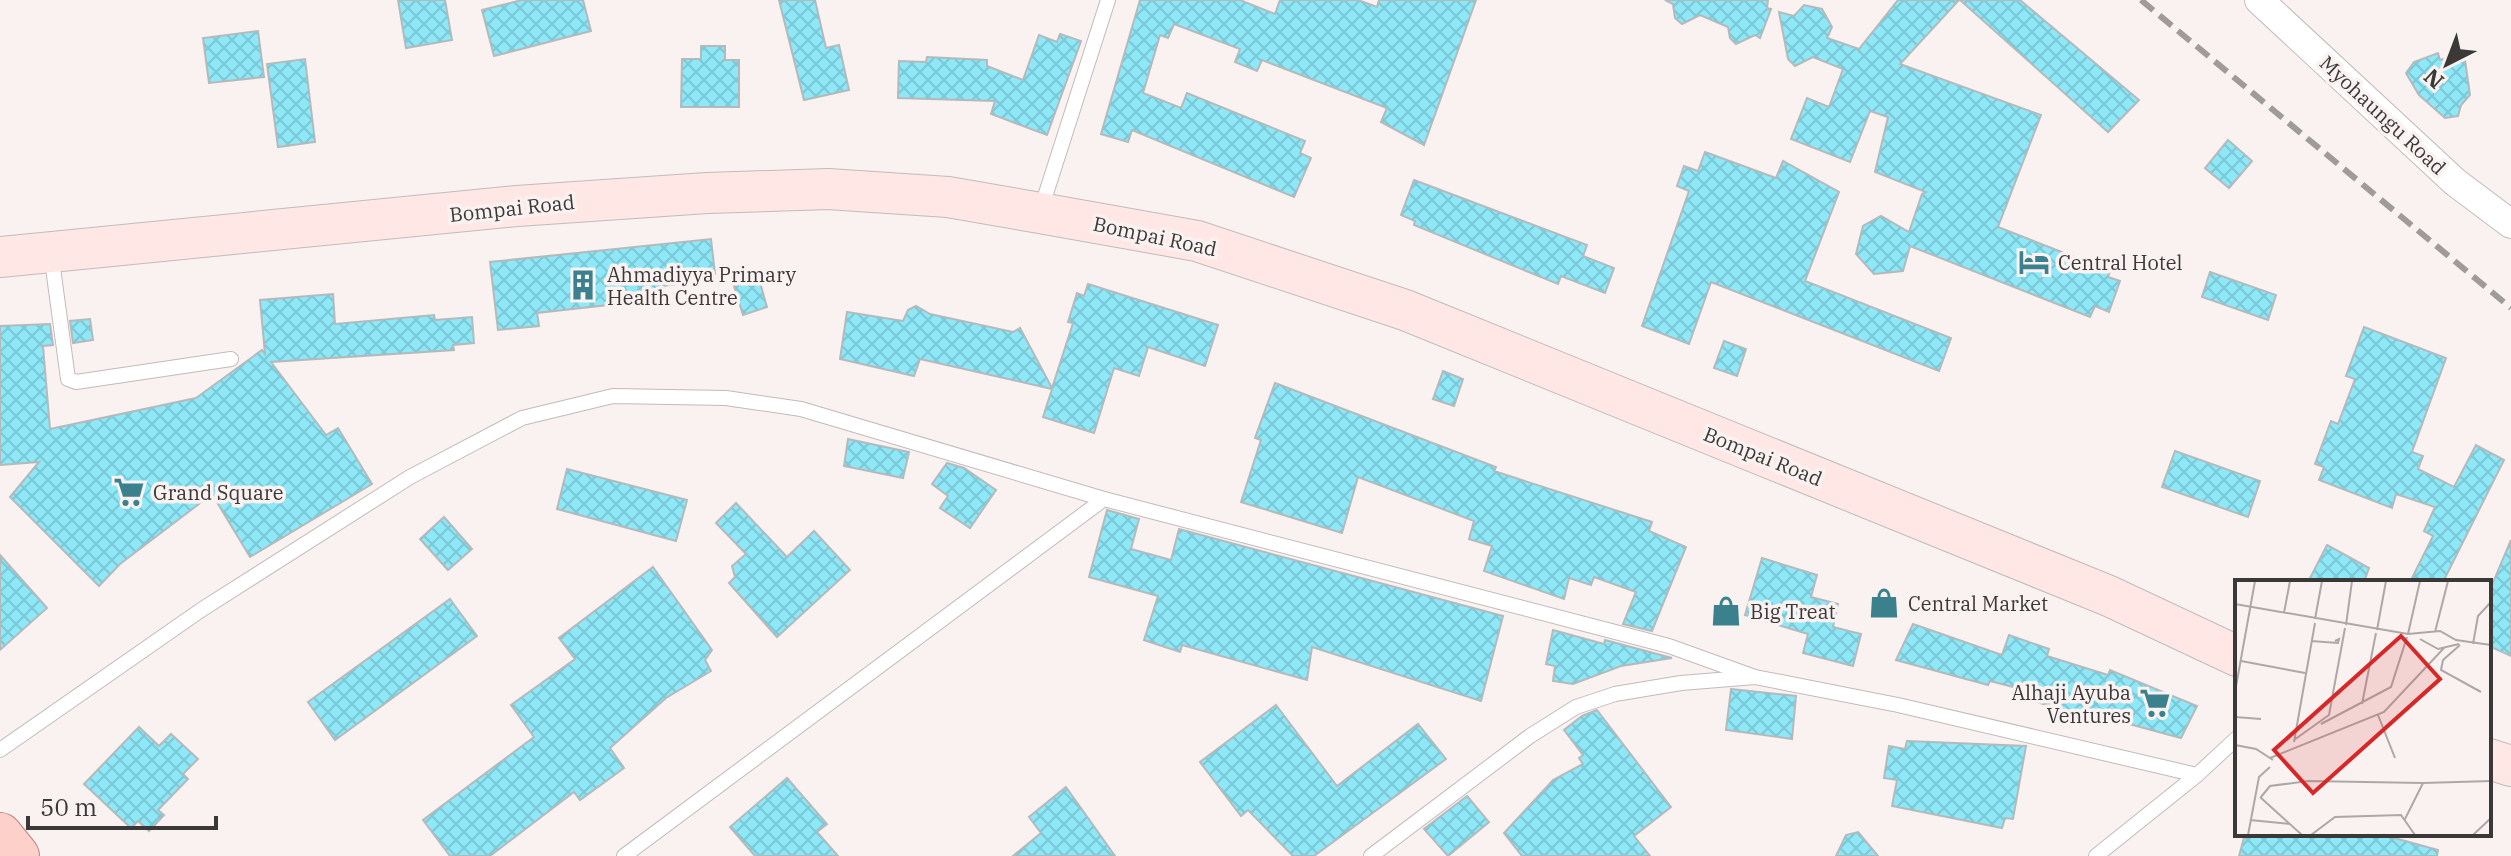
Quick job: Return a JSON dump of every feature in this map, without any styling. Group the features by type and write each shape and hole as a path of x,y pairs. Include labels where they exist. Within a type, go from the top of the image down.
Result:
{"main road":[{"name":"Bompai Road","path":"0,257 517,206 707,193 828,189 948,197 1040,213 1197,241 1405,310 2109,596 2235,655"},
{"path":"2491,736 2511,738"},
{"path":"2491,760 2511,766"},
{"path":"0,835 17,856"}],"street":[{"name":"Myohaungu Road","path":"2259,0 2455,182 2511,224"}],"lane":[{"path":"1040,213 1108,0"},
{"path":"51,253 68,379 76,382 231,359"},
{"path":"0,750 201,610 410,477 522,418 613,396 726,398 801,409 1104,499 1669,646 1755,677 1898,705 2197,775"},
{"path":"624,856 1104,499"},
{"path":"1371,856 1530,736 1576,707 1615,694 1681,683 1755,677"},
{"path":"2096,856 2197,775 2235,740"}],"building":[{"path":"398,0 445,0 452,40 406,48"},
{"path":"522,0 583,0 591,31 494,56 482,10"},
{"path":"779,0 815,0 826,48 839,45 849,90 804,100"},
{"path":"1140,0 1240,0 1275,14 1280,0 1358,0 1377,7 1379,0 1476,0 1424,145 1381,122 1387,108 1262,60 1257,71 1235,62 1240,49 1174,24 1168,38 1160,35 1143,93 1181,108 1187,93 1305,141 1300,153 1311,158 1294,197 1132,130 1128,142 1101,134"},
{"path":"1665,0 1768,0 1767,8 1771,9 1760,38 1755,35 1736,44 1730,38 1728,27 1700,15 1682,24 1675,18 1673,4"},
{"path":"1898,0 1959,0 1900,64 2041,115 1998,227 2110,271 2108,277 2120,281 2109,312 2095,306 2090,317 1910,246 1903,271 1874,274 1856,254 1863,226 1881,216 1909,232 1922,194 1926,192 1875,172 1888,117 1870,111 1850,162 1791,139 1807,98 1829,107 1843,69 1813,57 1795,66 1788,59 1779,12 1794,16 1804,5 1822,9 1832,27 1827,38 1859,49"},
{"path":"1960,0 2020,0 2139,100 2108,132"},
{"path":"258,31 264,77 209,83 203,38"},
{"path":"1060,34 1081,41 1047,135 991,114 995,101 898,98 899,61 926,62 927,57 987,60 987,66 1023,80 1039,35 1057,42"},
{"path":"701,46 725,46 725,60 739,60 739,107 681,107 682,59 701,59"},
{"path":"2438,53 2440,60 2464,53 2470,95 2461,105 2458,116 2445,118 2419,95 2406,73 2414,62"},
{"path":"305,59 315,142 278,147 267,64"},
{"path":"2228,140 2252,161 2229,188 2205,168"},
{"path":"1705,152 1776,178 1783,161 1839,192 1805,281 1951,338 1939,371 1711,282 1689,344 1642,326 1689,191 1677,186 1684,166 1698,171"},
{"path":"1414,180 1587,245 1583,256 1614,268 1605,293 1561,276 1558,284 1414,225 1415,221 1401,215"},
{"name":"Ahmadiyya Primary Health Centre","path":"711,239 715,274 684,277 685,283 663,286 664,291 625,295 626,303 537,313 539,326 498,330 490,262"},
{"path":"2210,272 2276,295 2268,320 2202,297"},
{"path":"759,279 767,307 743,315 734,286"},
{"path":"1088,284 1218,325 1205,366 1148,347 1139,376 1114,368 1094,433 1043,417 1052,389 920,359 914,376 840,359 847,312 903,321 908,310 916,306 930,314 1013,332 1020,328 1052,388 1073,323 1068,322 1077,293 1084,296"},
{"path":"333,294 335,324 434,315 435,320 472,317 474,343 453,345 454,350 271,362 326,435 338,428 372,484 250,557 212,494 120,564 99,586 10,497 39,462 0,465 0,326 50,324 53,345 43,346 50,429 196,398 262,350 265,354 260,300"},
{"path":"90,319 93,340 73,343 70,321"},
{"path":"2364,327 2446,358 2412,452 2423,456 2418,469 2454,487 2476,445 2504,460 2444,580 2411,580 2433,536 2424,531 2435,507 2396,494 2392,508 2319,480 2324,467 2315,464 2331,421 2338,424 2355,379 2346,376"},
{"path":"1724,341 1746,349 1737,376 1714,368"},
{"path":"1443,371 1463,379 1454,406 1433,399"},
{"path":"1275,383 1496,467 1494,471 1652,522 1649,531 1686,547 1652,631 1623,624 1636,592 1594,577 1591,585 1569,578 1564,599 1484,571 1492,546 1469,539 1474,521 1358,477 1342,533 1241,502 1261,440 1255,438"},
{"path":"848,439 909,452 903,478 844,466"},
{"path":"2175,451 2260,481 2248,517 2162,487"},
{"path":"947,463 964,468 996,490 970,528 940,508 948,496 932,484"},
{"path":"567,469 687,500 676,541 557,509"},
{"path":"736,503 787,557 814,531 850,570 777,637 729,583 735,577 732,566 746,554 716,523"},
{"path":"1107,510 1139,519 1131,549 1171,560 1179,529 1503,616 1481,701 1312,647 1307,680 1182,645 1180,652 1144,640 1158,596 1089,577"},
{"path":"444,517 472,549 448,570 420,539"},
{"path":"2511,540 2511,656 2491,647 2491,587"},
{"path":"2327,545 2369,568 2365,580 2309,580"},
{"path":"0,555 47,608 0,650"},
{"path":"1762,558 1817,575 1811,597 1838,604 1833,627 1861,634 1853,666 1803,653 1808,634 1745,615"},
{"path":"653,567 712,650 705,660 711,671 666,698 610,748 624,768 580,800 574,792 490,856 450,856 423,820 534,737 511,705 575,659 559,638"},
{"path":"450,599 477,636 335,740 308,702"},
{"path":"1913,624 2002,655 2009,635 2049,649 2047,656 2108,675 2110,670 2197,706 2181,738 2077,710 2075,714 2034,701 2036,693 1990,681 1988,685 1896,660"},
{"path":"1553,630 1672,658 1621,666 1573,684 1553,681 1555,666 1546,664"},
{"path":"1731,689 1796,696 1792,739 1726,730"},
{"path":"1276,705 1337,786 1418,724 1446,759 1314,856 1293,856 1248,810 1241,816 1200,762"},
{"path":"1597,710 1671,807 1634,836 1650,856 1522,856 1504,833 1553,780 1583,764 1579,758 1583,755 1564,730 1582,716"},
{"path":"139,727 159,746 171,734 198,759 183,774 188,779 158,810 164,815 149,831 138,821 131,828 84,784"},
{"path":"1907,741 2026,746 2013,819 2005,818 2002,828 1892,806 1897,780 1884,778 1889,746 1905,749"},
{"path":"787,778 827,824 817,832 838,856 755,856 730,827"},
{"path":"1066,787 1115,856 1013,856 1041,833 1029,817"},
{"path":"1467,796 1489,822 1448,856 1424,829"},
{"path":"1858,832 1878,856 1836,856 1846,835"},
{"path":"2244,836 2387,836 2438,850 2437,856 2239,856"}],"railway":[{"path":"2141,0 2511,308"}],"place":[{"name":"Central Hotel","path":"2034,262"},
{"name":"Ahmadiyya Primary Health Centre","path":"583,285"},
{"name":"Grand Square","path":"129,492"},
{"name":"Central Market","path":"1884,603"},
{"name":"Big Treat","path":"1726,611"},
{"name":"Alhaji Ayuba Ventures","path":"2155,703"}]}
